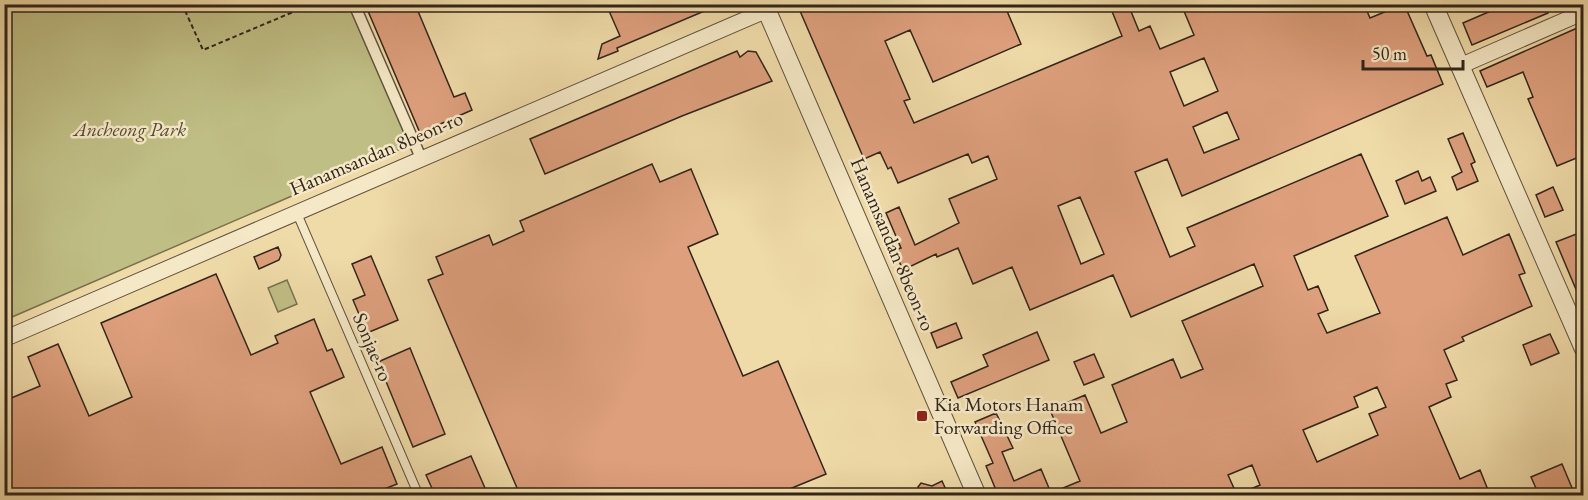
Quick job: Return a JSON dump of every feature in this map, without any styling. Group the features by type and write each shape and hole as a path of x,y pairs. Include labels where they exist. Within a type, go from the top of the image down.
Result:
{"street":[{"path":"354,4 421,158"},
{"path":"1433,4 1584,349"},
{"name":"Hanamsandan 8beon-ro","path":"4,339 765,7 977,495"},
{"path":"1460,66 1584,12"}],"lane":[{"name":"Sonjae-ro","path":"296,211 419,495"}],"path":[{"path":"182,4 203,50 312,4"}],"green space":[{"name":"Ancheong Park","path":"5,5 360,5 419,141 5,320"},
{"path":"287,280 297,304 278,312 268,288"}],"building":[{"path":"365,4 415,4 454,97 465,93 472,110 420,133"},
{"path":"606,4 721,4 617,48 618,51 598,59 602,44 620,36"},
{"path":"797,4 1004,4 1021,44 933,82 910,30 885,41 910,99 904,101 914,123 1122,36 1109,4 1128,4 1139,31 1150,26 1160,49 1194,35 1181,4 1364,4 1370,18 1404,4 1427,56 1431,55 1443,84 1182,196 1167,159 1135,172 1170,257 1195,246 1187,228 1361,154 1388,216 1294,256 1308,290 1318,286 1328,310 1318,314 1327,333 1380,313 1355,256 1447,217 1463,255 1509,234 1525,273 1519,275 1532,306 1462,337 1464,341 1444,350 1457,380 1446,384 1451,397 1429,407 1460,479 1480,470 1490,495 1237,495 998,495 986,466 993,463 975,422 996,413 1013,448 1002,452 1014,481 1041,469 1051,493 1080,481 1050,410 1085,395 1101,433 1127,422 1112,385 1173,359 1181,378 1203,369 1182,321 1263,286 1254,264 1131,317 1113,275 1030,310 1012,267 973,284 958,248 937,257 936,254 903,270 894,250 901,248 886,213 899,207 915,245 959,223 949,199 997,179 988,156 972,163 968,154 898,183 891,167 888,169 880,152 864,159","holes":["1204,58 1218,91 1184,106 1170,72","1227,112 1239,139 1204,153 1193,127","1080,197 1104,254 1081,264 1058,206","1377,387 1386,407 1369,414 1378,435 1317,462 1303,430 1358,407 1354,397","1252,465 1260,485 1237,495 1228,475"]},
{"path":"1507,4 1544,4 1548,13 1472,45 1463,23"},
{"path":"1584,25 1584,155 1557,166 1528,99 1533,97 1523,72 1487,87 1480,71"},
{"path":"737,51 740,57 748,51 756,52 772,81 545,174 530,139"},
{"path":"1463,133 1475,162 1471,164 1478,181 1457,190 1452,177 1462,172 1448,139"},
{"path":"652,164 660,182 691,169 718,234 688,247 743,376 778,361 826,474 775,495 520,495 428,280 443,274 436,257 489,235 493,245 524,231 520,221"},
{"path":"1418,171 1422,181 1430,177 1436,191 1405,204 1396,181"},
{"path":"1553,187 1563,210 1545,217 1536,195"},
{"path":"1584,231 1584,306 1583,306 1556,242"},
{"path":"278,247 281,255 279,260 259,269 254,257"},
{"path":"371,256 398,320 367,333 353,300 365,295 352,264"},
{"path":"216,274 251,355 278,343 275,336 314,319 327,351 332,349 344,377 310,392 341,464 382,447 397,484 369,495 4,495 4,401 40,386 28,357 58,344 89,416 132,397 101,323"},
{"path":"956,323 962,338 937,348 931,333"},
{"path":"1037,332 1049,360 958,398 951,382 988,366 983,355"},
{"path":"1550,334 1559,353 1531,365 1523,345"},
{"path":"410,348 445,434 413,447 378,362"},
{"path":"1094,354 1104,377 1084,385 1074,362"},
{"path":"471,456 488,495 435,495 426,475"},
{"path":"1562,464 1575,495 1539,495 1531,477"},
{"path":"942,481 947,492 954,495 909,495 919,491 918,487 921,483 932,486"}],"place":[{"name":"Kia Motors Hanam Forwarding Office","path":"922,416"}]}
